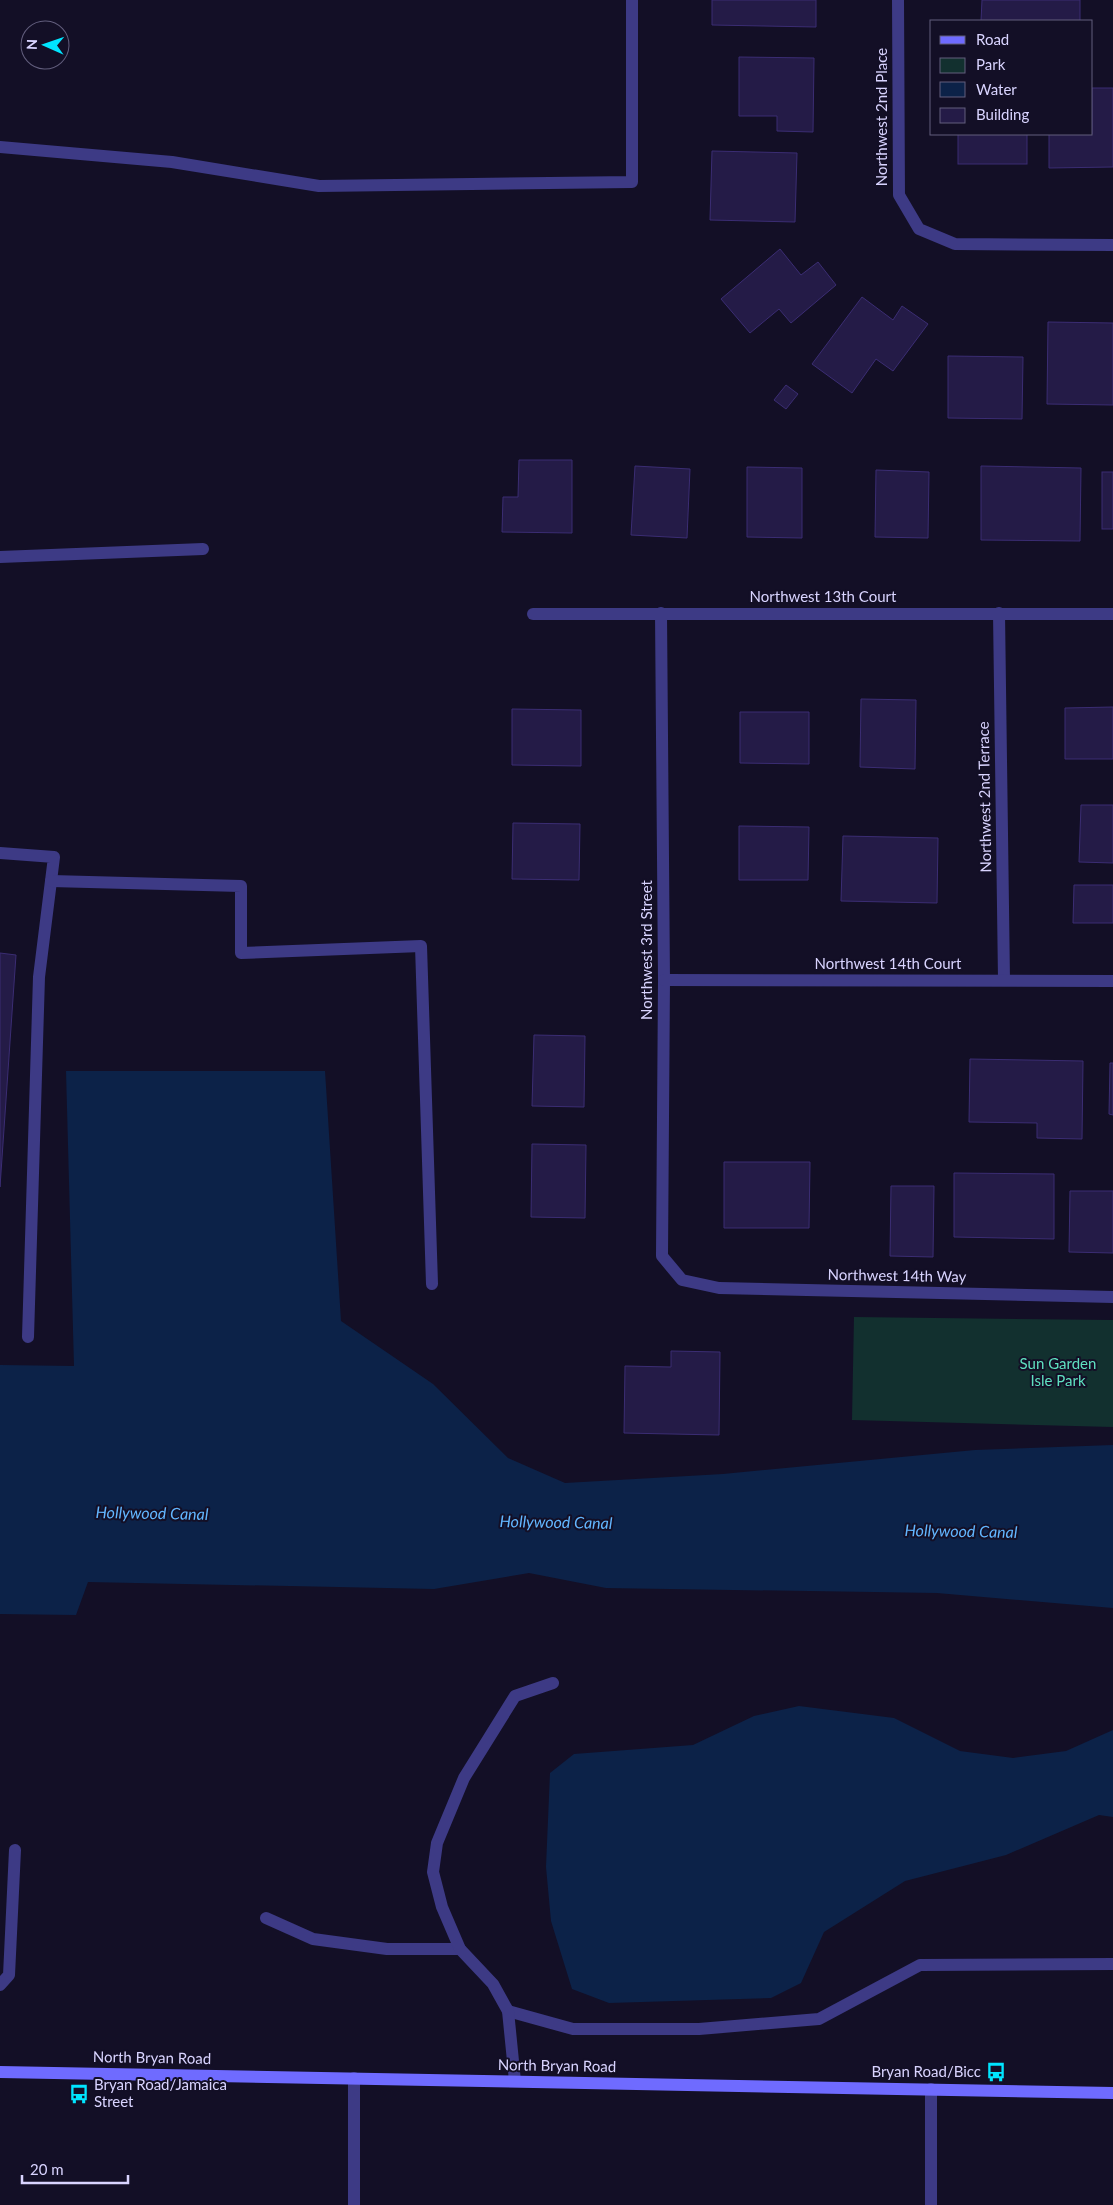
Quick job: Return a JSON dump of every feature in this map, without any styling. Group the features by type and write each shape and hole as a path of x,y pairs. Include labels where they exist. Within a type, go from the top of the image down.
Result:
{"street":[{"path":"0,147 172,162 319,186 632,182 632,0"},
{"name":"Northwest 2nd Place","path":"898,0 899,195 919,229 955,244 1113,245"},
{"path":"0,558 203,549"},
{"name":"Northwest 3rd Street","path":"661,613 664,980 662,1256 682,1280"},
{"name":"Northwest 2nd Terrace","path":"999,613 1004,980"},
{"name":"Northwest 13th Court","path":"533,614 1113,614"},
{"path":"0,853 54,856 39,977 28,1337"},
{"path":"51,881 241,886 241,953 421,946 432,1284"},
{"name":"Northwest 14th Court","path":"664,980 1113,981"},
{"name":"Northwest 14th Way","path":"682,1280 718,1288 1113,1297"},
{"path":"515,2081 508,2011 493,1984 460,1949 442,1907 433,1872 437,1842 464,1778 515,1696 553,1683"},
{"path":"0,1985 9,1975 15,1850"},
{"path":"266,1918 313,1939 387,1949 460,1949"},
{"path":"508,2011 573,2029 699,2029 819,2019 920,1965 1113,1964"},
{"name":"North Bryan Road","path":"0,2072 1113,2093"},
{"path":"354,2078 354,2205"},
{"path":"931,2090 931,2205"}],"green space":[{"name":"Sun Garden Isle Park","path":"854,1317 1113,1320 1113,1427 852,1420"}],"water":[{"name":"Hollywood Canal","path":"66,1071 325,1071 341,1321 433,1384 508,1458 565,1483 723,1474 975,1450 1113,1445 1113,1608 937,1593 606,1588 529,1573 434,1589 88,1582 76,1615 0,1614 0,1365 74,1366"},
{"path":"799,1706 894,1718 960,1751 1013,1758 1066,1751 1113,1730 1113,1817 1099,1815 1006,1855 905,1881 824,1932 801,1983 771,1998 609,2003 572,1989 551,1921 546,1867 550,1773 574,1754 693,1745 754,1716"}],"building":[{"path":"712,0 816,0 816,27 712,25"},
{"path":"982,0 1080,0 1080,20 981,20"},
{"path":"739,57 814,58 813,132 777,131 777,116 739,116"},
{"path":"1093,88 1113,88 1113,167 1049,168 1049,135 1093,135"},
{"path":"958,135 1027,135 1027,164 958,164"},
{"path":"712,151 797,153 795,222 710,220"},
{"path":"780,249 801,275 818,262 836,285 791,323 779,309 750,333 721,299"},
{"path":"862,297 893,320 902,306 928,324 893,371 876,359 852,393 812,364"},
{"path":"1048,322 1113,323 1113,405 1047,404"},
{"path":"948,356 1023,357 1022,419 948,418"},
{"path":"786,385 798,394 786,409 774,400"},
{"path":"519,460 572,460 572,533 502,532 503,497 518,497"},
{"path":"635,466 690,469 687,538 631,535"},
{"path":"981,466 1081,468 1080,541 981,540"},
{"path":"747,467 802,468 802,538 747,537"},
{"path":"876,470 929,472 928,538 875,537"},
{"path":"1102,472 1113,472 1113,529 1102,529"},
{"path":"861,699 916,700 915,769 860,767"},
{"path":"1113,707 1113,759 1065,759 1065,708"},
{"path":"512,709 581,710 581,766 512,765"},
{"path":"740,712 809,712 809,764 740,763"},
{"path":"1081,805 1113,805 1113,863 1079,862"},
{"path":"513,823 580,824 579,880 512,879"},
{"path":"739,826 809,827 808,880 739,880"},
{"path":"843,836 938,838 937,903 841,901"},
{"path":"1074,885 1113,885 1113,923 1073,923"},
{"path":"0,953 16,955 0,1187"},
{"path":"534,1035 585,1036 584,1107 532,1106"},
{"path":"970,1059 1083,1061 1082,1139 1037,1138 1037,1123 969,1122"},
{"path":"1110,1063 1113,1063 1113,1115 1109,1114"},
{"path":"532,1144 586,1145 585,1218 531,1217"},
{"path":"724,1162 810,1162 809,1228 724,1228"},
{"path":"954,1173 1054,1174 1054,1239 954,1237"},
{"path":"891,1186 934,1186 933,1257 890,1256"},
{"path":"1070,1191 1113,1191 1113,1253 1069,1252"},
{"path":"671,1351 720,1352 719,1435 624,1433 625,1366 671,1367"}],"place":[{"name":"Bryan Road/Bicc","path":"996,2072"},
{"name":"Bryan Road/Jamaica Street","path":"79,2094"}]}
